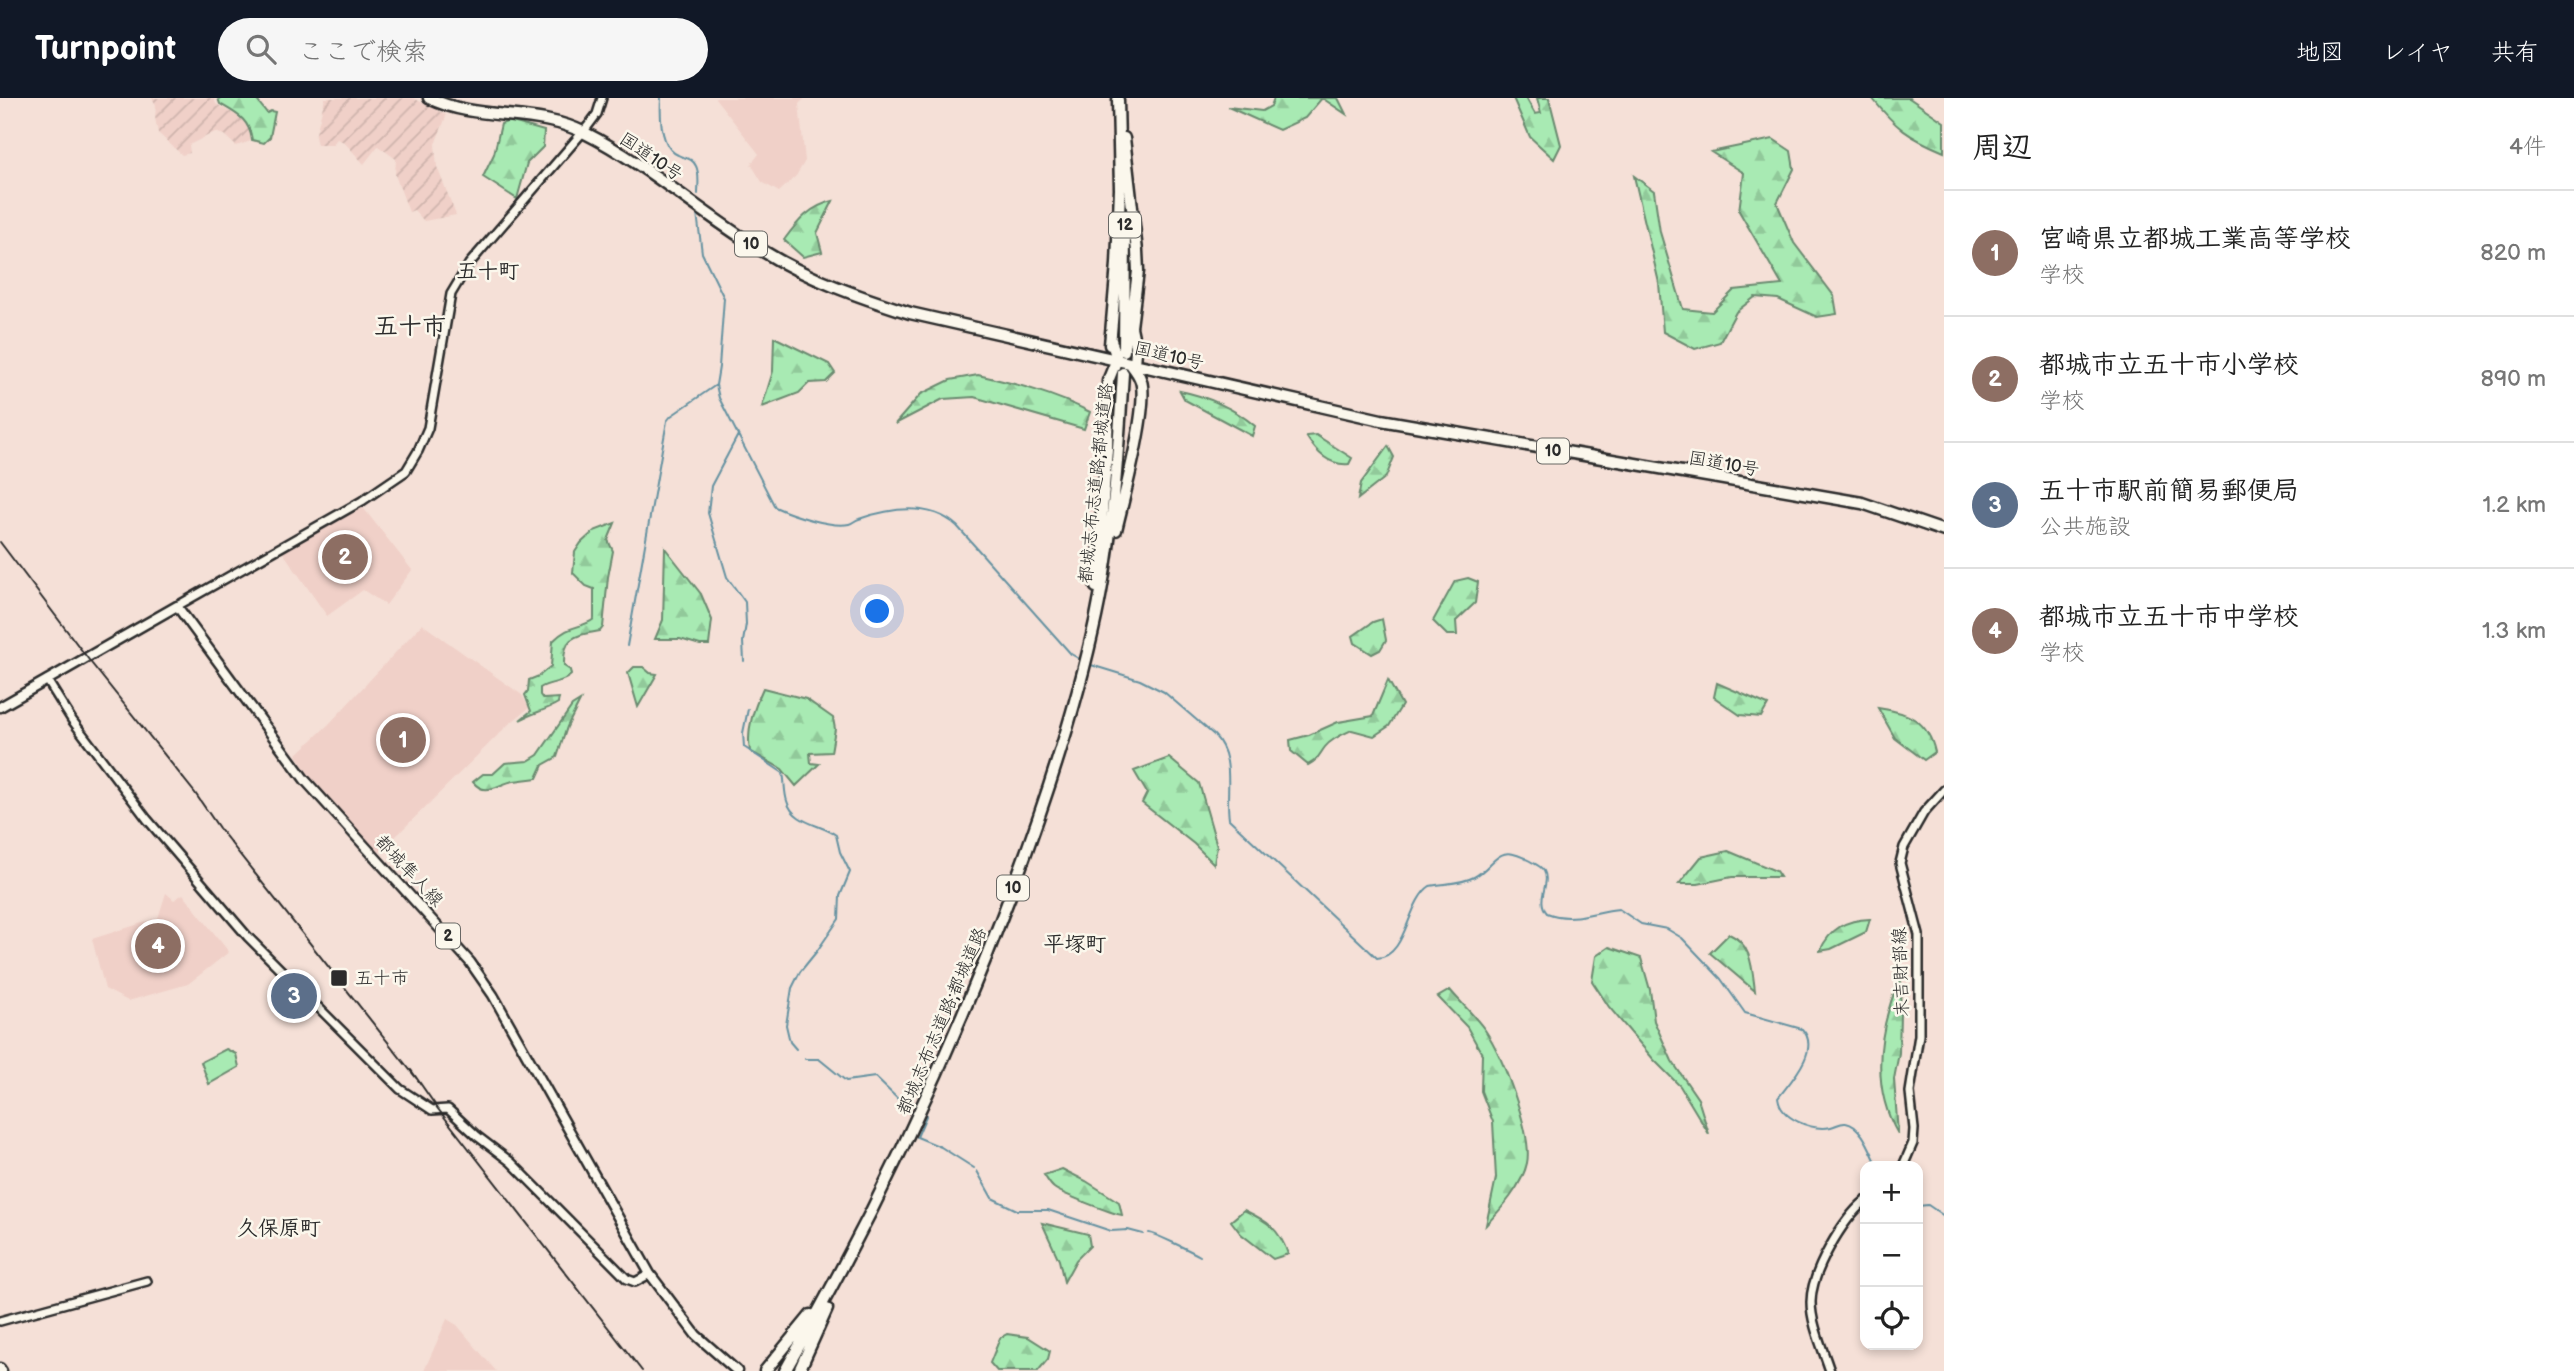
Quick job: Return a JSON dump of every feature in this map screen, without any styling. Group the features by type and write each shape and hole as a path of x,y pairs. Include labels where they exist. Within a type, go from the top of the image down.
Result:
{"highway":[{"name":"国道10号","path":"429,98 457,109 537,119 583,132 759,249 797,270 910,313 1093,354 1121,355 1132,363 1149,368 1381,421 1862,503 1944,531"},
{"path":"1093,354 1108,350 1111,340 1120,190 1118,99"},
{"path":"1118,99 1137,251 1138,271 1131,327 1136,351 1132,363 1141,384"},
{"name":"12","path":"1118,99 1124,198 1121,355"},
{"path":"1108,381 1121,355 1111,340"},
{"path":"1134,343 1149,368"},
{"path":"1088,650 1106,462 1108,381 1107,366 1093,354"},
{"path":"1096,619 1138,429 1141,384 1146,373 1161,371"},
{"name":"都城志布志道路;都城道路","path":"785,1371 860,1235 927,1098 973,992 1046,796 1096,619 1111,527 1124,373"},
{"name":"10","path":"799,1371 860,1235"},
{"name":"10","path":"765,1370 806,1322 835,1275 843,1267"}],"main road":[{"path":"0,706 177,606"},
{"name":"都城隼人線","path":"177,606 305,780 478,972 650,1274 678,1315 696,1335 737,1371"}],"street":[{"path":"177,606 362,501 406,471 428,428 454,285 583,132 597,114 602,98"},
{"path":"47,680 72,720 146,819 248,937 309,995 400,1089 432,1110 448,1109 511,1162 627,1279 635,1282 650,1274"},
{"name":"末吉財部線","path":"1905,1161 1913,1143 1914,1129 1910,1092 1919,1035 1919,935 1900,863 1904,847 1924,812 1944,790"},
{"path":"1829,1371 1813,1313 1812,1294 1819,1271 1838,1232 1860,1206"},
{"path":"0,1321 147,1280"}],"shaded area":[{"path":"152,98 214,98 216,104 238,116 249,127 251,141 236,146 224,135 215,132 189,145 190,153 182,155 158,133 156,105"},
{"path":"325,98 413,98 445,114 435,144 437,167 456,215 424,221 414,210 409,212 395,175 396,159 378,146 364,164 344,142 337,139 333,144 317,144 315,137"},
{"path":"715,98 805,98 799,104 805,161 796,176 779,192 762,182 751,164 759,154"},
{"path":"361,505 412,570 386,605 363,590 327,616 282,551"},
{"path":"422,624 522,695 529,708 509,724 379,853 311,778 296,755 329,724"},
{"path":"166,893 174,900 183,894 229,952 188,984 128,1001 105,989 92,939 158,918"},
{"path":"447,1319 457,1325 496,1371 424,1371"}],"green space":[{"path":"218,98 255,98 267,113 275,112 270,137 264,143 252,140 245,122 220,104"},
{"path":"1274,98 1322,98 1305,118 1279,130 1228,107 1262,111 1271,106"},
{"path":"1322,98 1338,98 1346,114"},
{"path":"1513,98 1526,98 1535,114 1541,113 1537,98 1549,98 1561,145 1554,159 1530,137"},
{"path":"1872,98 1909,98 1944,122 1944,152 1903,131"},
{"path":"509,121 544,131 543,147 527,163 517,199 483,177 494,154 501,124"},
{"path":"1773,139 1791,151 1794,169 1777,203 1794,243 1834,296 1837,314 1817,317 1778,299 1755,297 1736,312 1720,342 1695,349 1663,332 1659,283 1634,176 1654,191 1660,232 1683,309 1712,312 1734,290 1782,285 1739,211 1744,173 1711,152"},
{"path":"833,201 817,233 822,252 803,257 784,240 805,215"},
{"path":"774,337 829,364 835,373 826,382 809,383 799,393 762,407 773,371"},
{"path":"978,375 1036,390 1090,412 1084,429 974,397 943,399 895,424 921,394 950,380"},
{"path":"1180,391 1229,408 1255,426 1252,436 1185,400"},
{"path":"1316,435 1352,458 1349,464 1335,463 1319,452 1306,436"},
{"path":"1388,446 1394,457 1386,477 1358,499 1361,483"},
{"path":"615,523 608,540 613,551 603,627 600,631 572,639 564,656 564,666 570,670 571,675 540,688 543,699 559,698 558,703 520,720 531,711 525,695 529,680 551,666 553,641 564,632 594,619 594,589 586,586 573,573 575,552 594,531"},
{"path":"665,548 701,594 712,620 709,645 680,639 655,639 663,620"},
{"path":"1468,578 1478,582 1475,603 1456,621 1457,635 1447,635 1433,621 1455,581"},
{"path":"1382,619 1386,640 1380,650 1372,654 1355,643 1353,636"},
{"path":"634,667 643,667 650,673 657,674 638,707 628,673"},
{"path":"1388,680 1402,705 1389,726 1374,736 1352,730 1345,733 1330,742 1308,765 1291,751 1290,740 1338,722 1373,716"},
{"path":"1717,683 1768,705 1761,717 1740,715 1714,697"},
{"path":"763,688 806,699 833,718 835,729 831,752 810,753 811,763 819,764 796,786 782,769 750,751 750,727"},
{"path":"580,701 567,727 557,757 543,765 537,778 508,782 488,789 478,787 473,782 483,774 493,774 505,763 528,761 538,755 572,706"},
{"path":"1878,708 1907,715 1922,725 1935,752 1924,760 1895,738"},
{"path":"1169,758 1199,783 1217,846 1214,864 1194,844 1142,803 1147,793 1134,771"},
{"path":"1728,851 1776,871 1780,877 1732,877 1698,884 1679,884 1701,857"},
{"path":"1870,919 1866,932 1831,949 1820,951 1829,936 1840,927 1853,921"},
{"path":"1729,934 1737,938 1747,950 1755,991 1710,953"},
{"path":"1609,947 1641,958 1650,990 1654,1021 1672,1061 1698,1099 1709,1134 1680,1086 1609,1007 1592,981 1596,956"},
{"path":"1901,975 1899,1053 1894,1079 1898,1134 1883,1095 1881,1054 1888,1014"},
{"path":"1450,990 1481,1025 1492,1042 1515,1095 1528,1150 1521,1180 1486,1225 1496,1178 1493,1122 1481,1091 1482,1054 1467,1027 1438,997"},
{"path":"226,1049 236,1054 239,1067 209,1084 201,1062"},
{"path":"1062,1169 1119,1202 1122,1215 1054,1188 1044,1175"},
{"path":"1244,1210 1271,1226 1281,1238 1288,1254 1273,1259 1241,1234 1231,1221"},
{"path":"1042,1223 1088,1234 1090,1246 1076,1260 1064,1282 1059,1260"},
{"path":"1007,1334 1028,1337 1050,1351 1048,1359 1038,1371 997,1371 990,1363 1000,1338"}],"waterway":[{"path":"661,98 664,138 672,151 694,163 698,173 698,194"},
{"path":"697,213 702,253 724,298 716,385 719,398 775,507 801,517 842,525 884,512 910,509 923,510 946,518 957,526 1071,654 1083,661"},
{"path":"627,646 667,421 716,385"},
{"path":"738,435 711,486 708,513 727,577 745,602 744,661"},
{"path":"1091,665 1140,680 1164,692 1214,735 1221,744 1227,764 1229,819 1377,958 1387,955 1395,948 1416,903 1430,886 1469,879 1503,854 1518,855 1544,871 1546,881 1542,902 1547,913 1575,917 1619,909 1641,924 1667,929 1682,938 1721,979 1745,1013 1802,1029 1807,1037 1806,1055 1802,1065 1778,1098 1780,1105 1791,1117 1807,1125 1824,1128 1844,1123 1852,1125 1866,1141 1876,1161"},
{"path":"748,709 743,733 744,747 783,773 787,801 795,814 836,835 840,852 850,872 840,896 839,919 800,972 792,988 786,1025 790,1042 796,1049"},
{"path":"805,1059 819,1059 846,1081 875,1077 903,1104 911,1101 918,1106"},
{"path":"925,1112 926,1116 917,1137 941,1147 974,1168"},
{"path":"977,1171 992,1198 1017,1210 1048,1210 1111,1231 1128,1230 1143,1234"},
{"path":"1923,1206 1928,1205 1944,1216"},
{"path":"1149,1233 1200,1256"}],"railway":[{"path":"0,542 92,664 195,793 219,828 417,1079"},
{"path":"411,1070 438,1109 642,1371"}],"place":[{"name":"都城市立五十市小学校","path":"345,557"},
{"name":"宮崎県立都城工業高等学校","path":"403,740"},
{"name":"都城市立五十市中学校","path":"158,946"},
{"name":"五十市","path":"339,978"},
{"name":"五十市駅前簡易郵便局","path":"294,996"}],"district":[{"name":"五十町","path":"488,271"},
{"name":"五十市","path":"410,326"},
{"name":"平塚町","path":"1075,944"},
{"name":"久保原町","path":"279,1228"}]}
